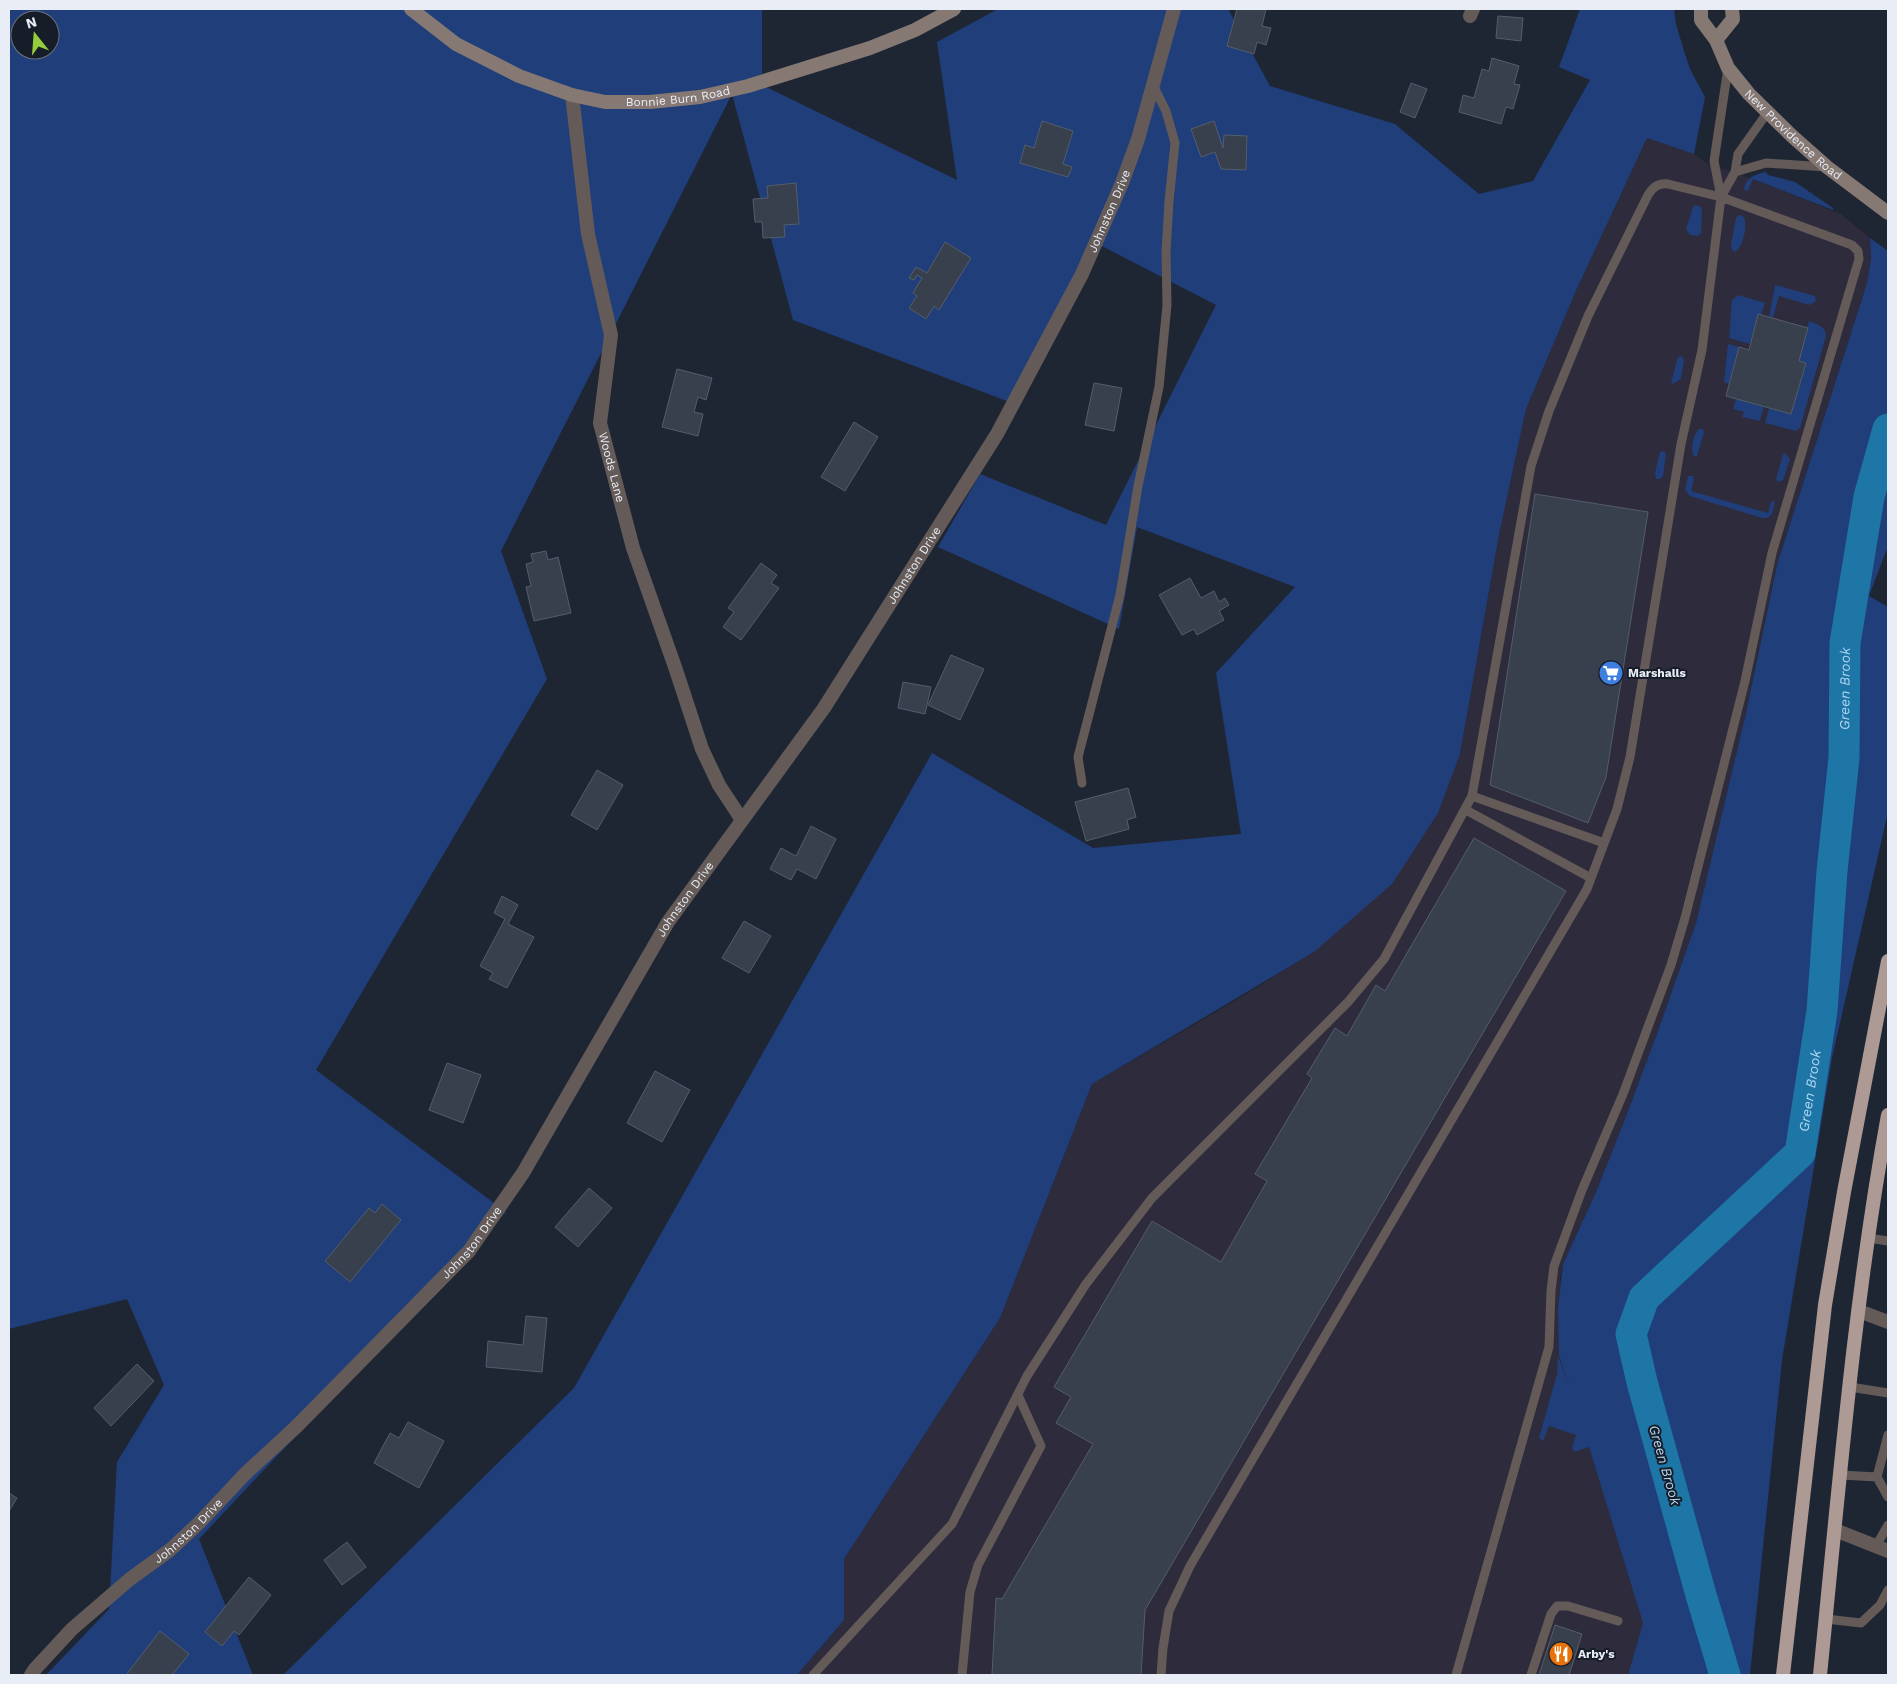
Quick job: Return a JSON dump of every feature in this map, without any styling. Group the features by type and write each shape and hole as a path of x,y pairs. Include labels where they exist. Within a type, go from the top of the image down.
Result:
{"highway":[{"path":"1783,1675 1825,1305 1844,1192 1888,961"},
{"path":"1820,1675 1859,1311 1875,1187 1888,1115"}],"main road":[{"name":"Bonnie Burn Road","path":"411,9 456,44 519,76 572,95 605,102 650,102 700,97 748,86 870,48 915,30 954,9"},
{"name":"New Providence Road","path":"1701,9 1702,20 1716,40 1728,68 1739,83 1767,113 1826,167 1888,213"},
{"path":"1716,40 1733,19 1732,9"}],"street":[{"name":"Johnston Drive","path":"31,1675 72,1629 130,1579 170,1550 199,1524 246,1474 297,1426 470,1251 523,1174 668,922 824,708 996,434 1082,274 1122,183 1138,139 1174,9"},
{"name":"Woods Lane","path":"572,95 588,234 611,335 600,423 632,548 702,749 719,785 742,820"},
{"path":"1859,1311 1888,1322"},
{"path":"1835,1530 1882,1548"}],"lane":[{"path":"1161,1675 1168,1611 1190,1566 1587,889 1617,809 1635,728 1681,444 1702,350 1721,197 1714,161 1728,68"},
{"path":"1082,783 1078,757 1120,595 1138,486 1160,378 1167,305 1166,252 1175,143 1166,111 1153,85"},
{"path":"1721,197 1734,172 1738,154 1767,113"},
{"path":"1734,172 1766,163 1826,167"},
{"path":"813,1675 952,1524 1028,1376 1086,1284 1152,1198 1348,1002 1384,959 1472,796 1531,466 1549,411 1588,316 1651,190 1662,183 1721,197 1852,245 1858,251 1859,259 1772,553 1742,690 1680,937 1623,1094 1582,1190 1554,1266 1549,1347 1456,1675"},
{"path":"1472,796 1604,843"},
{"path":"1466,810 1591,878"},
{"path":"1868,1238 1888,1241"},
{"path":"1850,1387 1888,1393"},
{"path":"962,1675 970,1592 978,1566 1042,1446 1018,1395"},
{"path":"1888,1435 1877,1477 1888,1497"},
{"path":"1841,1475 1877,1477"},
{"path":"1882,1548 1888,1525"},
{"path":"1826,1619 1861,1623 1880,1605 1888,1590"},
{"path":"1531,1675 1551,1614 1557,1606 1568,1606 1618,1621"}],"shaded area":[{"path":"9,9 762,9 762,85 957,180 937,42 998,9 1228,9 1270,86 1395,124 1479,194 1533,181 1590,80 1559,67 1580,9 1674,9 1676,24 1690,69 1705,97 1694,154 1647,138 1575,293 1526,409 1499,535 1460,754 1438,813 1392,884 1314,952 1092,1084 1000,1318 844,1559 844,1620 797,1675 283,1675 574,1388 932,753 1093,848 1241,834 1216,673 1295,587 1137,527 1119,629 938,547 980,474 1106,525 1216,305 1100,245 1020,406 793,320 732,94 501,551 547,679 316,1070 506,1212 199,1539 253,1675 46,1675 109,1609 117,1462 164,1385 127,1299 9,1329"},
{"path":"1647,138 1694,154 1708,164 1753,179 1841,214 1870,238 1871,258 1867,283 1777,565 1746,713 1696,923 1625,1119 1596,1192 1563,1264 1560,1278 1589,1447 1644,1623 1628,1675 797,1675 844,1620 844,1559 1000,1318 1092,1084 1228,1005 1314,952 1460,754 1499,535 1526,409 1575,293"},
{"path":"1766,172 1768,175 1795,182 1833,208 1833,210 1753,179 1748,191 1744,190 1746,182 1751,177"},
{"path":"1695,205 1700,206 1702,211 1701,233 1698,236 1690,235 1686,229"},
{"path":"1739,215 1744,217 1745,231 1740,246 1735,252 1732,250 1731,245 1736,218"},
{"path":"1870,238 1888,251 1888,546 1869,596 1888,607 1888,812 1832,1058 1782,1360 1750,1675 1628,1675 1643,1623 1589,1447 1574,1452 1572,1447 1576,1435 1549,1426 1543,1441 1539,1438 1557,1374 1558,1356 1569,1385 1559,1355 1558,1309 1563,1264 1596,1192 1625,1119 1696,923 1746,713 1777,565 1867,283 1871,258"},
{"path":"1775,285 1815,296 1816,301 1809,305 1779,296 1773,318 1769,317"},
{"path":"1738,295 1765,303 1761,315 1758,314 1750,344 1729,338 1732,300"},
{"path":"1809,321 1823,328 1826,336 1800,428 1796,431 1765,423 1769,408 1791,414 1806,363 1799,361"},
{"path":"1728,344 1739,347 1729,384 1724,382"},
{"path":"1682,356 1684,361 1681,379 1673,384 1671,382 1678,357"},
{"path":"1736,399 1764,406 1760,421 1742,417 1744,412 1733,409"},
{"path":"1699,429 1703,429 1704,432 1697,456 1694,456 1692,450 1693,442 1695,434"},
{"path":"1664,451 1666,454 1663,476 1660,479 1656,479 1655,473 1660,452"},
{"path":"1785,453 1790,459 1783,480 1778,482 1776,479"},
{"path":"1688,476 1693,476 1694,479 1691,491 1768,513 1771,502 1775,501 1772,514 1767,518 1762,518 1690,496 1685,490"}],"building":[{"path":"1237,9 1266,9 1262,26 1271,28 1266,45 1257,42 1254,54 1227,46"},
{"path":"1498,16 1523,18 1521,41 1496,38"},
{"path":"1492,58 1519,66 1514,84 1520,85 1513,109 1506,107 1501,124 1459,112 1463,95 1474,98 1482,69 1489,71"},
{"path":"1411,83 1427,89 1415,118 1400,112"},
{"path":"1042,121 1073,131 1063,164 1072,167 1068,177 1020,163 1025,145 1034,148"},
{"path":"1214,121 1223,148 1224,135 1247,136 1246,170 1221,169 1215,152 1201,157 1191,129"},
{"path":"796,183 799,224 784,225 785,237 763,238 762,222 755,222 753,199 768,198 767,186"},
{"path":"945,242 971,258 939,310 934,306 926,319 909,308 917,296 913,293 922,278 917,275 914,280 909,278 916,267 927,273"},
{"path":"1758,314 1808,328 1799,361 1806,363 1791,414 1726,396 1739,347 1749,350"},
{"path":"677,369 712,378 706,400 698,397 694,412 703,414 698,436 662,427"},
{"path":"1094,383 1122,388 1114,431 1085,425"},
{"path":"854,422 878,437 845,491 821,477"},
{"path":"1535,494 1648,512 1606,777 1588,823 1490,785"},
{"path":"546,551 548,560 558,557 571,613 534,621 526,587 531,586 526,564 533,562 531,554"},
{"path":"761,563 777,575 771,583 779,588 741,640 723,627 734,612 728,608"},
{"path":"1190,578 1201,598 1214,591 1219,602 1225,598 1229,605 1219,611 1224,620 1197,635 1194,629 1182,635 1159,595"},
{"path":"951,655 984,669 960,720 928,705"},
{"path":"903,682 931,687 925,714 898,708"},
{"path":"597,770 623,785 597,830 571,815"},
{"path":"1128,788 1136,817 1127,820 1129,829 1086,841 1075,802"},
{"path":"811,826 836,839 816,879 797,869 791,880 770,869 781,848 796,856"},
{"path":"1474,838 1566,891 1145,1610 1141,1675 992,1675 996,1598 1002,1599 1093,1444 1056,1423 1071,1397 1054,1387 1152,1221 1221,1262 1267,1181 1255,1174 1312,1078 1307,1074 1335,1028 1347,1036 1376,985 1385,991"},
{"path":"502,896 518,905 508,924 534,937 507,988 489,979 493,973 480,966 505,919 494,913"},
{"path":"744,921 771,936 749,973 722,958"},
{"path":"447,1063 481,1075 463,1123 429,1110"},
{"path":"655,1071 690,1090 662,1142 627,1123"},
{"path":"589,1188 612,1208 578,1247 555,1227"},
{"path":"382,1204 401,1220 350,1282 325,1261 369,1208 375,1213"},
{"path":"526,1316 547,1318 542,1372 486,1367 488,1341 523,1345"},
{"path":"137,1364 154,1381 111,1426 94,1408"},
{"path":"408,1422 444,1441 419,1488 374,1463 390,1433 399,1438"},
{"path":"9,1493 17,1498 9,1511"},
{"path":"347,1542 366,1567 342,1585 324,1560"},
{"path":"249,1577 271,1595 239,1635 234,1631 222,1646 205,1632"},
{"name":"Arby's","path":"1555,1625 1582,1634 1569,1675 1539,1675"},
{"path":"160,1631 189,1654 172,1675 126,1675"}],"waterway":[{"name":"Green Brook","path":"1725,1675 1642,1382 1631,1334 1644,1298 1800,1153 1822,1011 1832,871 1844,758 1845,643 1869,497 1888,429"}],"place":[{"name":"Marshalls","path":"1611,673"},
{"name":"Arby's","path":"1561,1654"}]}
